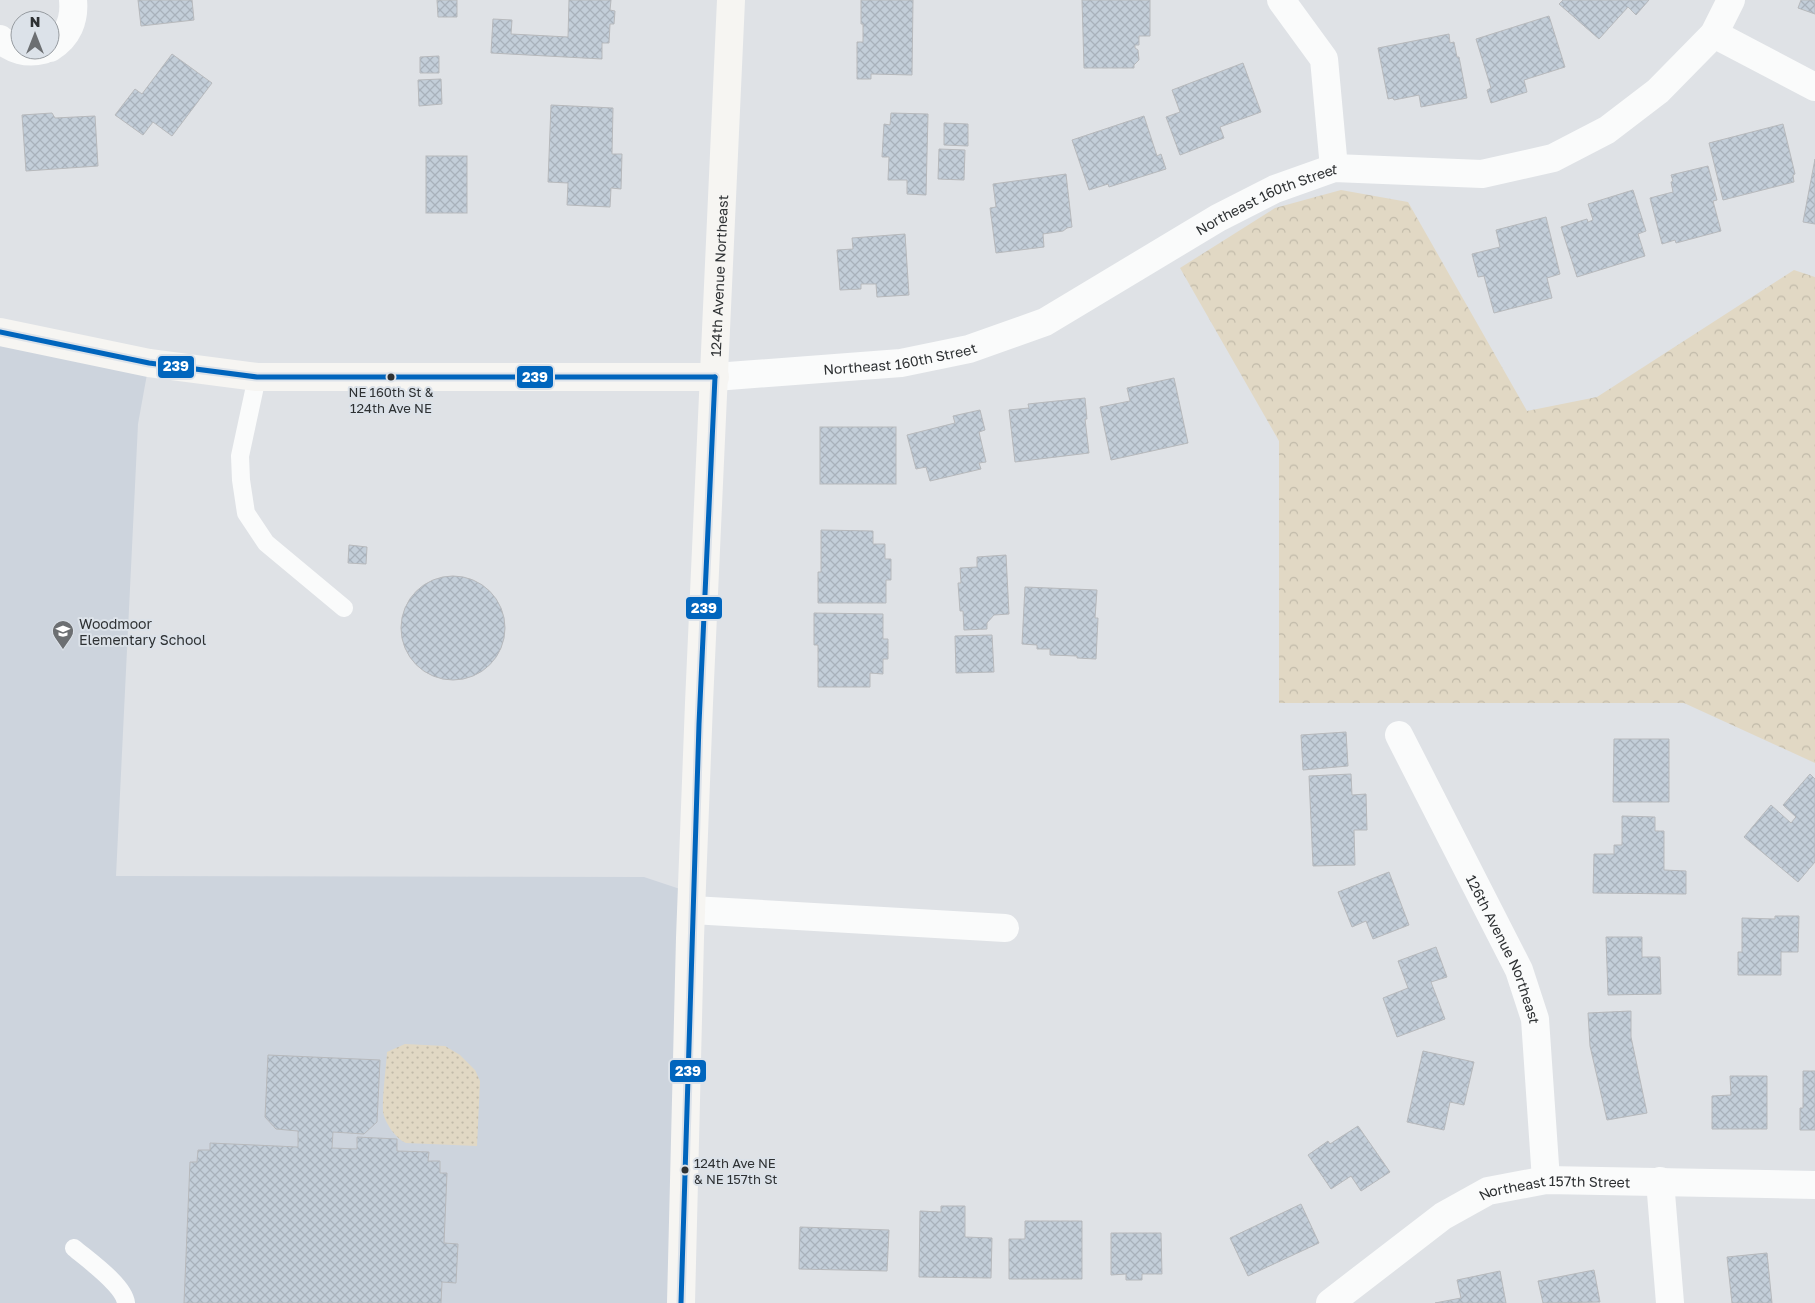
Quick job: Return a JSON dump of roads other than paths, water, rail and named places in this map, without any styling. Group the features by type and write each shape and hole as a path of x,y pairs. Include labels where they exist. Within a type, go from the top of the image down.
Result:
{"street":[{"path":"60,41 72,23 73,0"},
{"name":"124th Avenue Northeast","path":"681,1303 699,703 731,0"},
{"path":"1282,0 1324,58 1334,168"},
{"name":"Northeast 160th Street","path":"0,332 149,363 258,377 715,377 901,363 969,349 1045,322 1218,218 1275,189 1334,168 1482,174 1553,158 1607,130 1658,91 1714,34 1731,0"},
{"path":"1714,34 1815,88"},
{"name":"126th Avenue Northeast","path":"1399,735 1522,978 1535,1019 1546,1180"},
{"path":"692,910 1005,928"},
{"name":"Northeast 157th Street","path":"1330,1303 1443,1216 1488,1191 1546,1180 1815,1185"},
{"path":"1660,1181 1670,1303"}],"lane":[{"path":"258,377 240,456 246,514 266,543 344,608"},
{"path":"74,1248 116,1284 125,1296 126,1303"}],"place":[{"name":"NE 160th St & 124th Ave NE","path":"391,377"},
{"name":"Woodmoor Elementary School","path":"63,650"},
{"name":"124th Ave NE & NE 157th St","path":"685,1170"}]}
